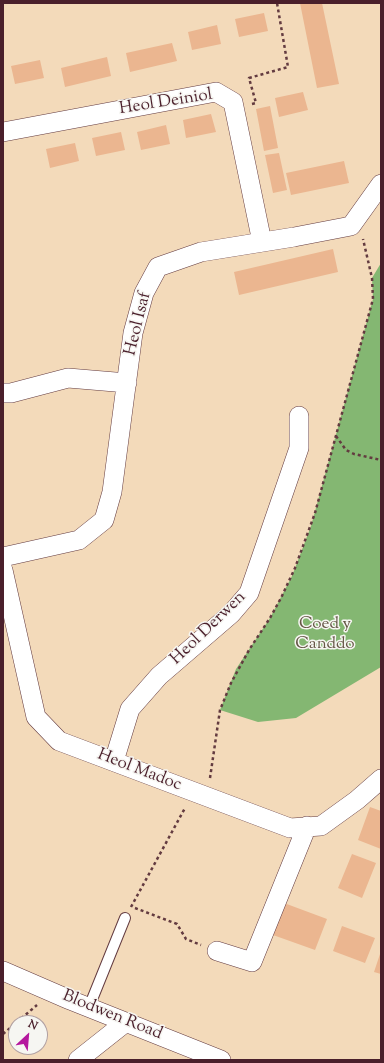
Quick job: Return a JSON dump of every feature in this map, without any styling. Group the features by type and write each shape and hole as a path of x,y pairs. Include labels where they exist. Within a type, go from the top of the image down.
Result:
{"street":[{"name":"Heol Deiniol","path":"3,132 216,92 233,102 262,242"},
{"name":"Heol Isaf","path":"3,557 79,540 104,520 112,492 133,333 144,293 158,268 201,252 351,226 381,184"},
{"path":"3,393 11,393 68,378 127,383"},
{"name":"Heol Derwen","path":"114,761 130,709 159,676 230,614 249,593 299,448 299,416"},
{"name":"Heol Madoc","path":"3,570 36,717 59,741 290,828 321,826 357,800 381,778"},
{"path":"217,951 252,962 307,826"},
{"name":"Blodwen Road","path":"3,970 52,992 221,1060"},
{"path":"78,1060 126,1022"}],"lane":[{"path":"89,1007 125,918"}],"path":[{"path":"234,110 256,103 249,78 288,67 277,3"},
{"path":"125,918 201,794 220,710 231,683 249,650 270,618 295,568 315,513 373,299 372,278 357,217"},
{"path":"336,436 346,450 354,454 381,460"},
{"path":"131,907 177,924 186,939 217,951"},
{"path":"3,1034 52,992"}],"green space":[{"name":"Coed y Canddo","path":"381,263 381,667 296,718 258,722 220,710 236,669 270,618 292,576 311,526 373,299 372,278"}],"building":[{"path":"300,3 322,3 339,84 317,88"},
{"path":"264,13 268,31 239,37 235,19"},
{"path":"217,25 221,44 192,50 188,32"},
{"path":"172,43 177,61 130,72 126,53"},
{"path":"107,57 111,76 65,87 61,68"},
{"path":"40,60 44,78 15,84 11,66"},
{"path":"303,92 308,110 279,117 275,98"},
{"path":"270,106 278,148 264,151 256,109"},
{"path":"211,114 216,132 186,138 183,120"},
{"path":"166,125 170,144 141,150 137,132"},
{"path":"121,132 125,150 96,156 92,138"},
{"path":"75,143 79,161 50,168 46,149"},
{"path":"279,153 287,190 273,193 265,155"},
{"path":"344,161 349,183 291,195 286,173"},
{"path":"333,249 338,272 239,295 234,272"},
{"path":"370,807 381,811 381,849 358,840"},
{"path":"352,854 376,863 362,898 338,888"},
{"path":"284,903 327,919 315,950 273,935"},
{"path":"342,926 375,938 365,963 333,951"},
{"path":"381,951 381,974 374,972"}]}
